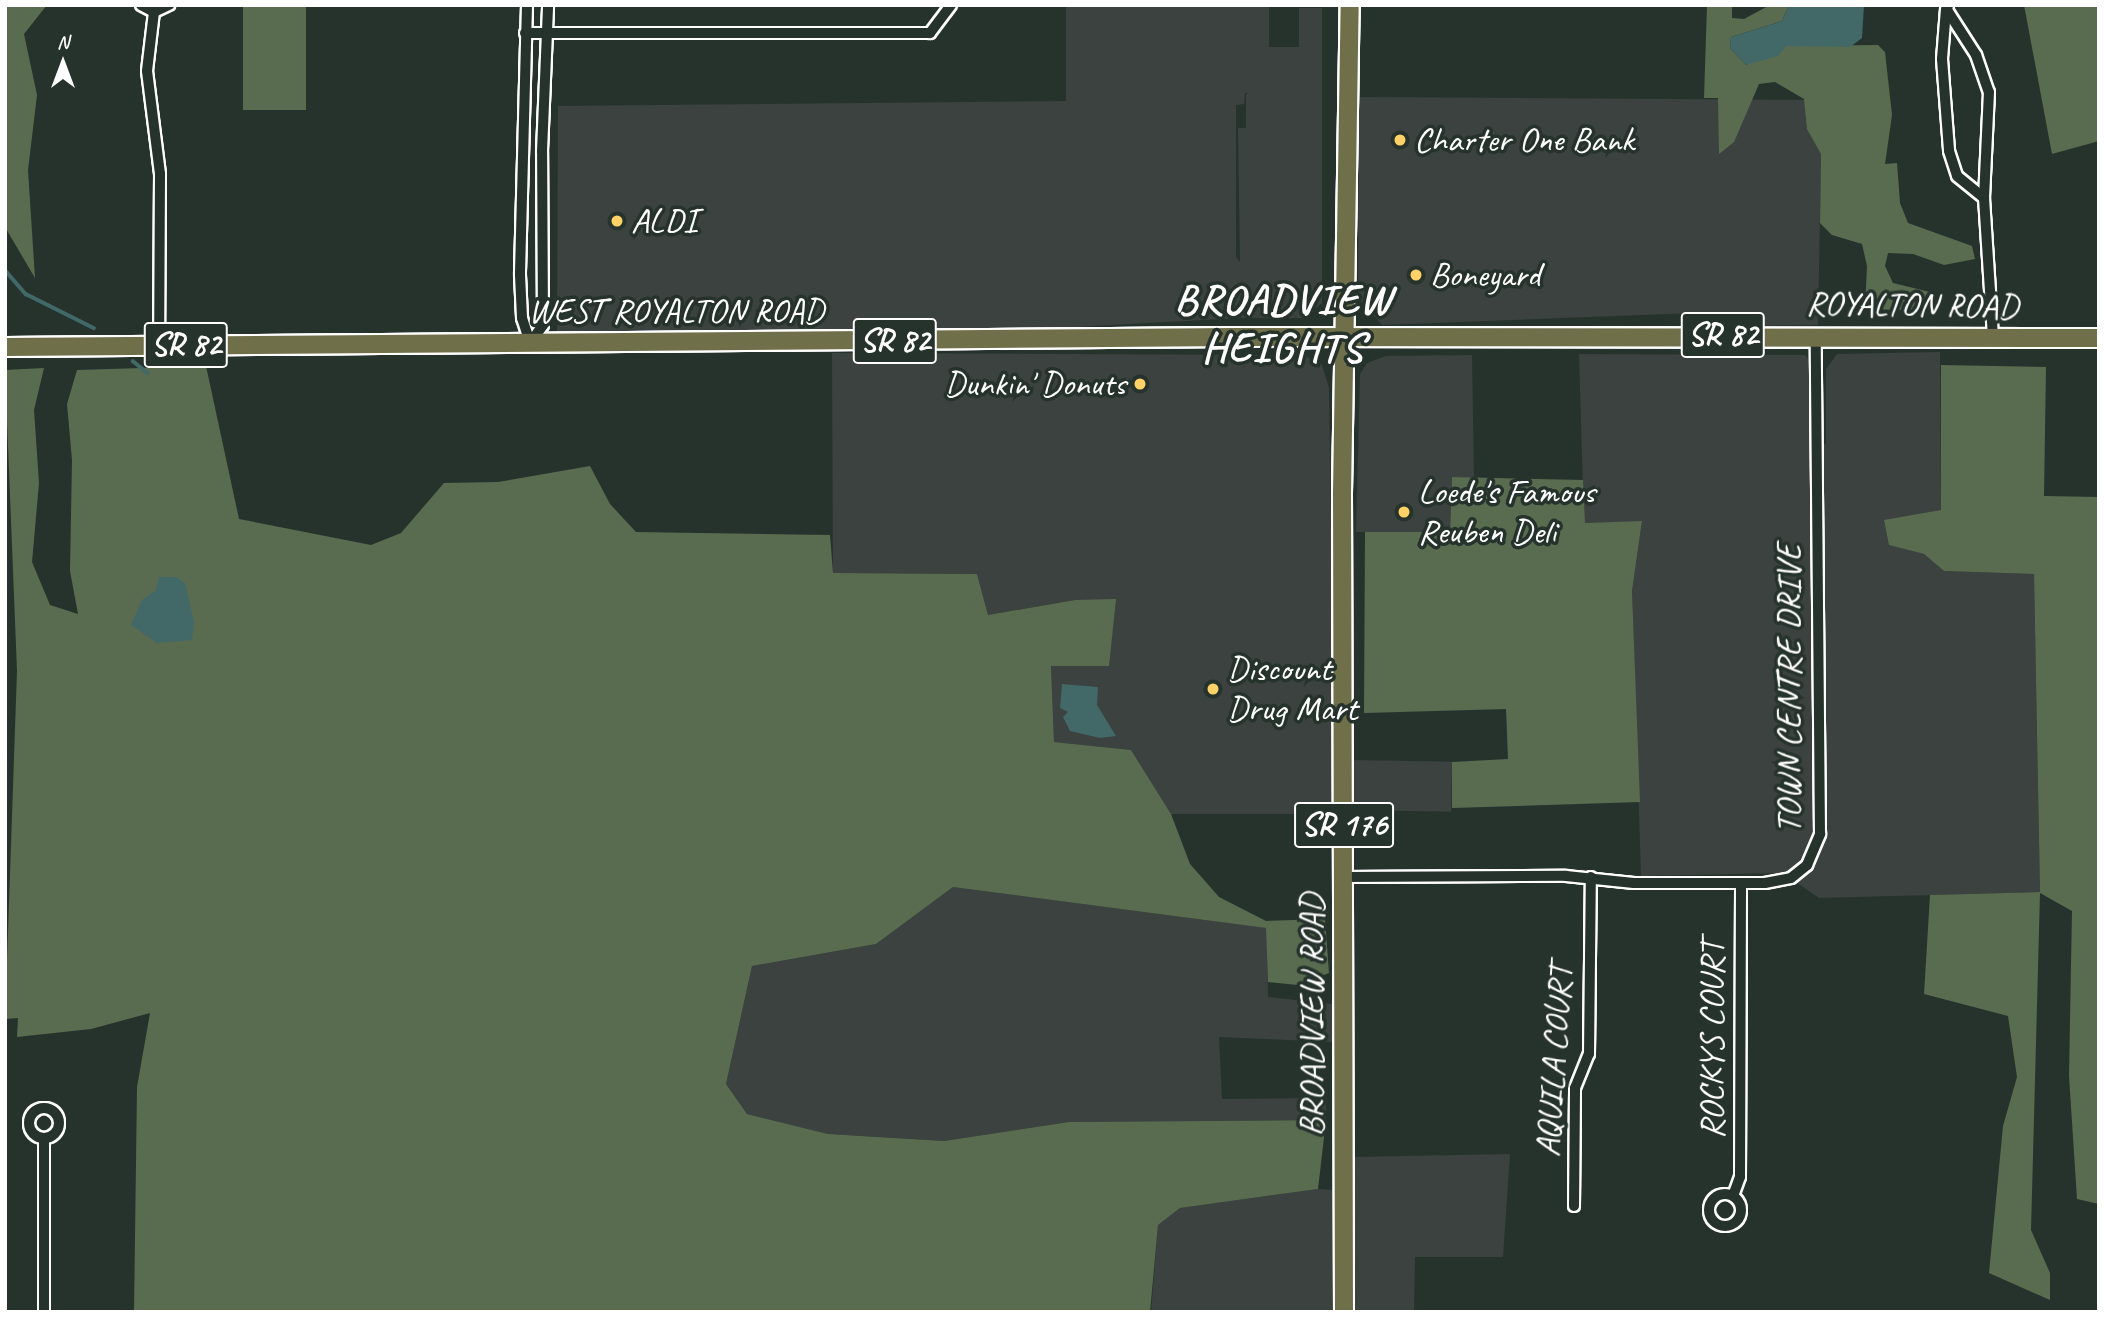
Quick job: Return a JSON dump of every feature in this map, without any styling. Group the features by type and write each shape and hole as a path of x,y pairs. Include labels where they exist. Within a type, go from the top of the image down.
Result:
{"main road":[{"name":"BROADVIEW ROAD","path":"1343,1312 1342,493 1347,337 1350,5"},
{"name":"ROYALTON ROAD","path":"1347,337 1816,335 2099,338"},
{"name":"WEST ROYALTON ROAD","path":"5,347 1347,337"}],"street":[{"path":"141,5 154,12"},
{"path":"154,12 169,5"},
{"path":"527,5 520,275 522,318 530,343"},
{"path":"530,343 542,325 548,5"},
{"path":"525,33 930,33 951,5"},
{"path":"1946,7 1942,59 1949,151 1957,176 1984,198"},
{"path":"1946,7 1976,55 1989,92 1984,198 1993,338"},
{"path":"154,12 147,71 160,174 159,345"},
{"name":"TOWN CENTRE DRIVE","path":"1344,877 1591,877 1634,883 1774,883 1795,876 1811,861 1820,840 1816,335"},
{"name":"AQUILA COURT","path":"1574,1206 1575,1088 1589,1054 1591,877"},
{"name":"ROCKYS COURT","path":"1732,1196 1740,1177 1741,883"},
{"path":"44,1138 44,1312"}],"shaded area":[{"path":"1066,5 1269,5 1269,47 1299,47 1299,8 1322,8 1322,303 1303,318 1241,318 1241,314 1240,318 1000,331 557,335 558,106 1066,101","holes":["1245,93 1250,93 1246,94 1246,128 1238,128 1240,262 1236,257 1236,105 1244,104"]},
{"path":"1359,97 1822,100 1818,325 1720,326 1721,312 1382,325 1358,298"},
{"path":"1940,352 1941,510 1884,521 1890,545 1924,554 1944,571 2034,574 2040,892 1819,898 1783,873 1641,876 1632,591 1642,522 1584,523 1579,354 1805,355 1811,362 1809,446 1826,444 1826,369 1837,354"},
{"path":"832,353 1277,355 1307,357 1322,365 1329,388 1335,814 1171,814 1131,750 1054,742 1051,665 1075,600 988,615 977,574 833,573"},
{"path":"1472,355 1474,478 1452,477 1450,532 1356,532 1360,374 1367,363 1386,356"},
{"path":"1350,760 1452,762 1451,812 1349,810"},
{"path":"953,887 1267,928 1268,997 1332,1004 1335,1042 1219,1037 1222,1099 1326,1098 1326,1120 1069,1122 944,1141 828,1134 747,1114 726,1084 752,966 876,944"},
{"path":"1510,1154 1503,1257 1415,1257 1414,1312 1352,1312 1351,1157"},
{"path":"1318,1189 1335,1190 1337,1312 1151,1312 1158,1225 1180,1208"}],"green space":[{"path":"5,5 47,5 24,34 37,95 28,170 35,278 5,227"},
{"path":"243,5 306,5 306,110 243,110"},
{"path":"1707,5 1732,5 1732,18 1744,19 1770,5 1789,5 1782,21 1731,37 1730,48 1746,65 1786,46 1878,45 1885,52 1892,115 1885,164 1897,163 1900,203 1908,223 1972,246 1975,259 1944,265 1913,254 1888,253 1885,266 1893,283 1934,293 1936,311 1865,309 1867,266 1862,244 1832,235 1820,223 1821,154 1807,129 1804,99 1775,82 1759,84 1734,142 1719,154 1718,98 1704,98"},
{"path":"2024,5 2099,5 2099,141 2052,154"},
{"path":"1941,365 2046,367 2044,496 2099,497 2099,1204 2077,1199 2069,1076 2072,911 2040,893 2031,1230 2050,1273 2050,1300 1989,1273 2003,1126 2017,1077 2008,1016 1924,994 1930,895 2040,892 2034,574 1944,571 1924,554 1889,545 1884,520 1941,510"},
{"path":"206,366 239,519 371,545 401,533 444,483 498,482 590,466 610,504 636,532 830,535 833,573 977,574 988,615 1075,600 1116,599 1109,666 1051,666 1054,742 1131,750 1171,814 1190,864 1219,897 1266,921 1325,919 1329,973 1298,985 1268,982 1266,928 953,887 876,944 752,966 726,1084 747,1114 828,1134 944,1141 1069,1122 1326,1120 1318,1189 1180,1208 1158,1225 1150,1312 134,1312 137,1087 150,1013 91,1029 17,1037 18,1018 5,1019 17,671 5,370 44,368 34,410 39,483 32,562 50,605 78,614 70,571 72,460 67,404 77,370"},
{"path":"1452,477 1583,480 1585,523 1642,521 1632,591 1640,802 1452,808 1452,762 1508,759 1506,709 1364,713 1365,532 1450,532"}],"water":[{"path":"1789,5 1864,5 1862,38 1850,47 1786,46 1778,56 1746,65 1730,48 1731,37 1782,21"},
{"path":"159,577 176,577 185,583 194,622 192,640 157,643 131,625 142,600 156,590"},
{"path":"1062,684 1098,687 1097,705 1116,736 1100,738 1070,731 1063,717 1068,712 1060,708"}],"waterway":[{"path":"5,270 26,294 94,328"},
{"path":"133,361 148,373"}],"place":[{"name":"Charter One Bank","path":"1400,140"},
{"name":"ALDI","path":"617,221"},
{"name":"Boneyard","path":"1416,275"},
{"name":"Dunkin' Donuts","path":"1140,384"},
{"name":"Loede's Famous Reuben Deli","path":"1404,512"},
{"name":"Discount Drug Mart","path":"1213,689"}],"district":[{"name":"BROADVIEW HEIGHTS","path":"1283,324"}]}
